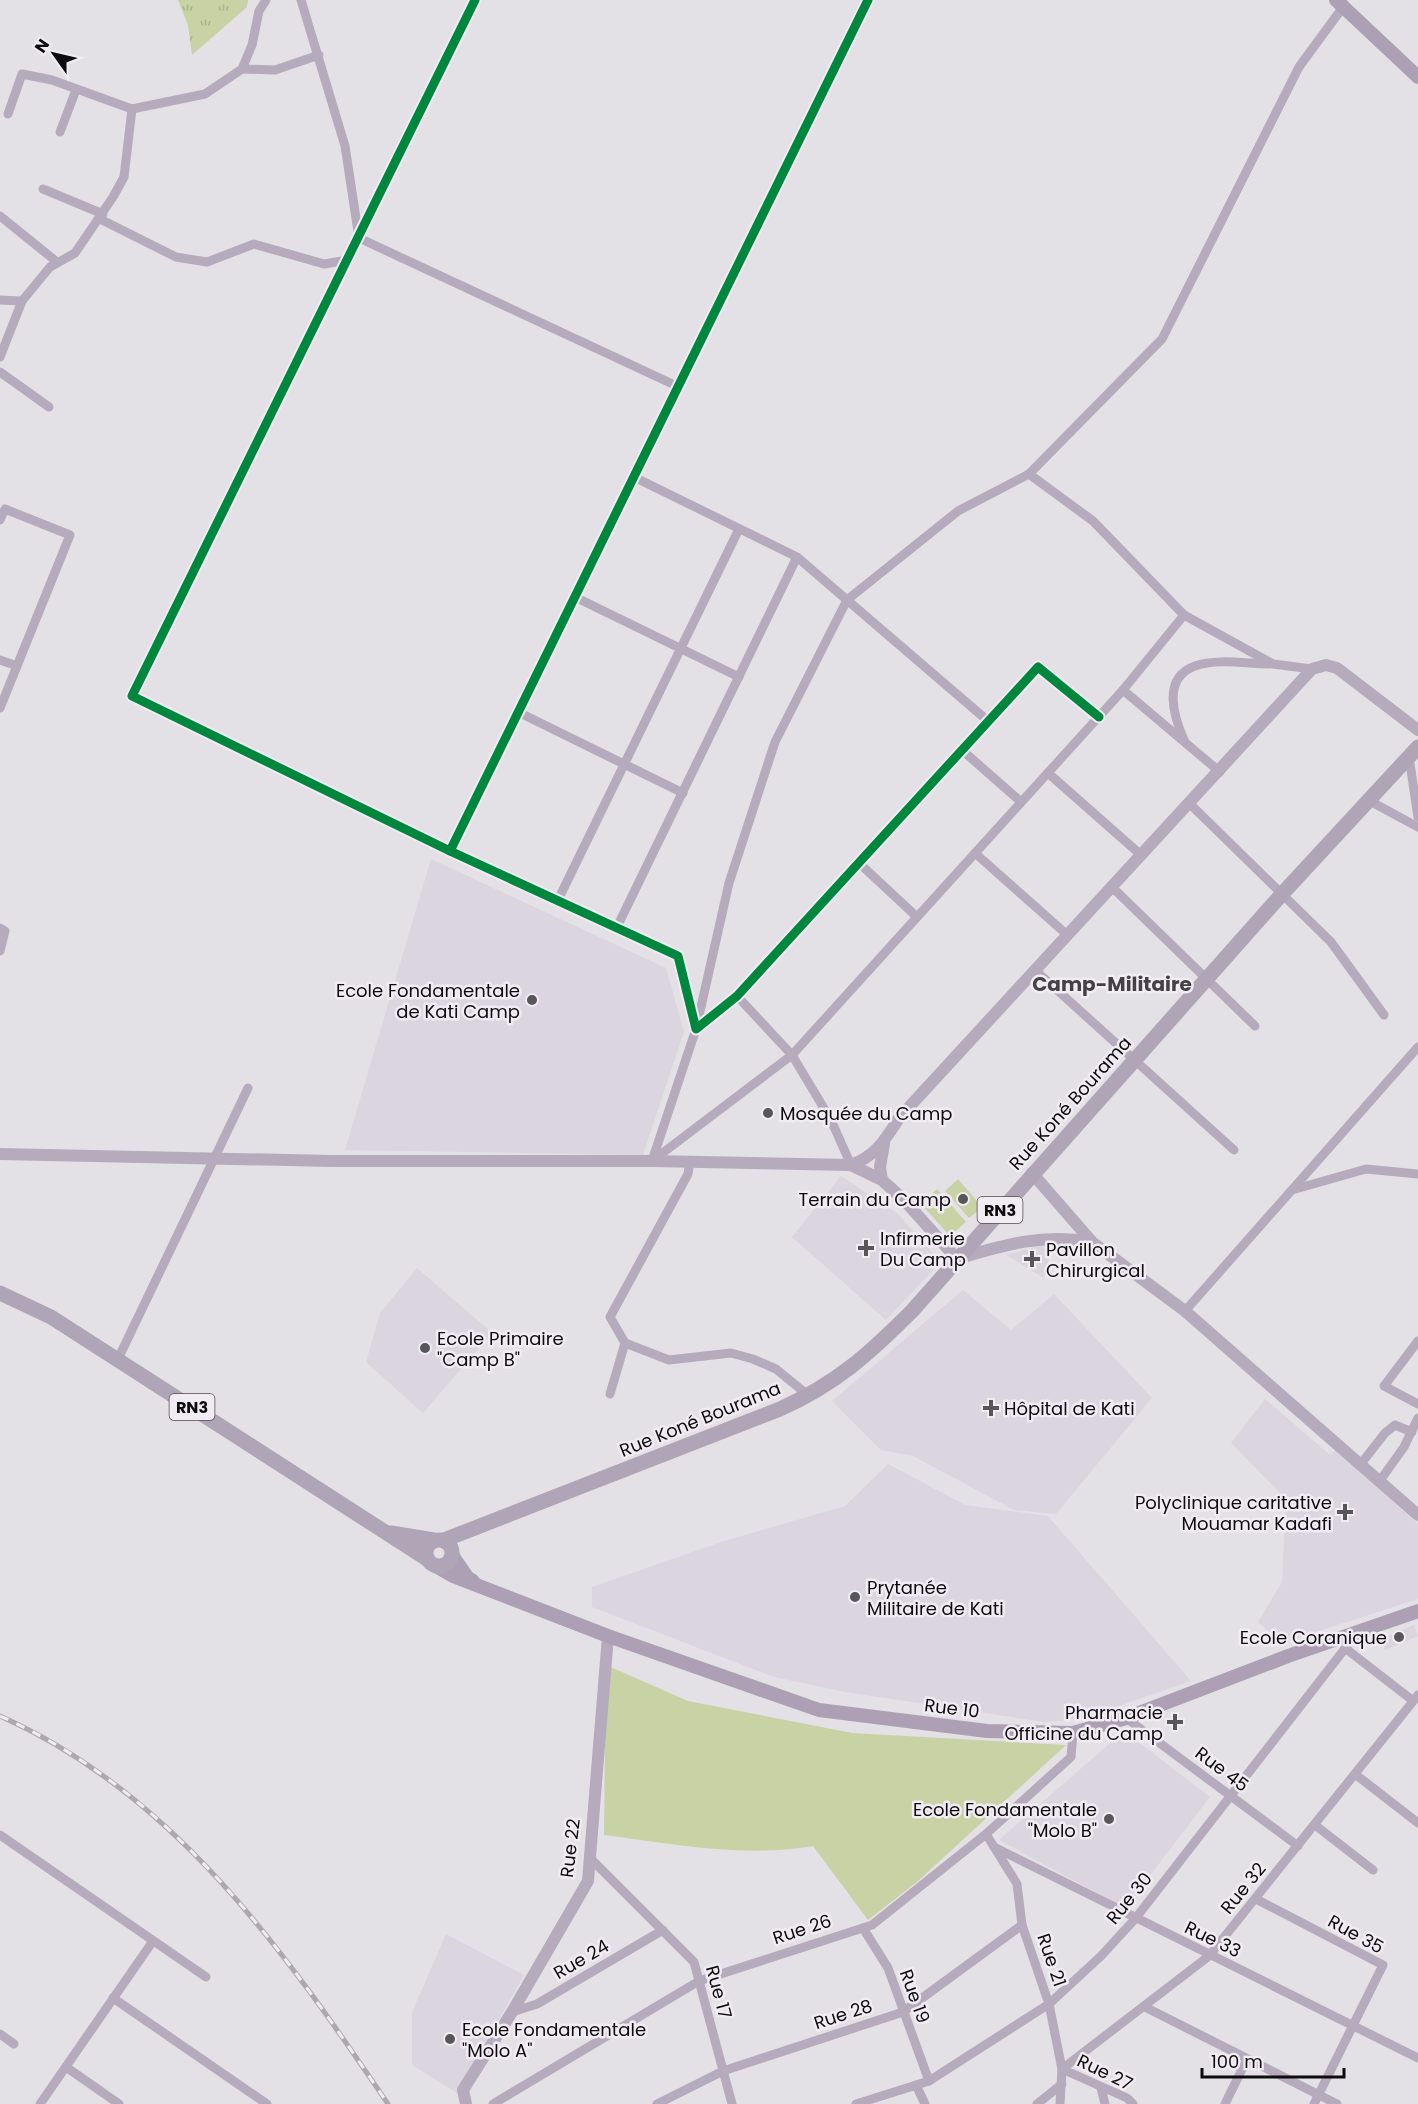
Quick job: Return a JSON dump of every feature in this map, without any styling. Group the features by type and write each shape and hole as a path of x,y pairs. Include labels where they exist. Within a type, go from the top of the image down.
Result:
{"highway":[{"name":"Rue Koné Bourama","path":"380,1529 402,1537 446,1547 479,1528 809,1396 830,1384 879,1344 912,1311 1032,1173 1282,894 1413,752"},
{"name":"Rue Koné Bourama","path":"0,1293 51,1317 430,1562"},
{"path":"446,1547 443,1566 430,1562 426,1548 446,1547"}],"main road":[{"path":"1340,2 1418,77"},
{"name":"Rue 10","path":"446,1547 467,1577 483,1587"},
{"name":"Rue 10","path":"430,1562 453,1576 608,1636 819,1710 987,1731 1073,1733 1126,1718 1359,1630 1418,1611"}],"street":[{"path":"8,114 22,74 52,80 132,109 205,94 218,88 242,69 252,45 259,11 266,0"},
{"path":"301,0 345,147 359,238"},
{"path":"475,0 132,696 450,851 678,956 696,1029"},
{"path":"450,851 636,478 868,0"},
{"path":"652,1161 696,1029 729,884 775,742 847,600 958,511 1029,474 1162,339 1299,67 1340,2"},
{"path":"242,69 275,70 319,56"},
{"path":"60,132 76,90"},
{"path":"0,357 22,301 38,280 57,262 75,252 101,217 124,177 132,109"},
{"path":"43,189 176,256 207,262 254,244 324,264 348,260"},
{"path":"0,216 57,262"},
{"path":"359,238 679,387"},
{"path":"0,300 22,301"},
{"path":"0,372 49,407"},
{"path":"1029,474 1093,521 1184,615 1273,664"},
{"path":"636,478 797,557 988,722"},
{"path":"0,520 5,508 70,535 0,708"},
{"path":"558,900 739,528"},
{"path":"617,927 797,557"},
{"path":"575,597 740,677"},
{"path":"652,1161 792,1055 1124,690 1184,615"},
{"path":"0,660 17,666"},
{"path":"1185,742 1174,718 1173,689 1180,676 1195,666 1214,663 1273,664 1312,669 1326,665 1337,668 1418,730"},
{"path":"696,1029 737,996 1038,667 1099,717"},
{"path":"0,1154 851,1164 868,1158 899,1118 1220,772 1312,669"},
{"path":"1124,690 1220,772"},
{"path":"518,712 683,793"},
{"path":"962,750 1021,802"},
{"path":"1413,752 1418,818"},
{"path":"1048,773 1142,855"},
{"path":"1368,800 1418,827"},
{"path":"1190,804 1331,942 1384,1015"},
{"path":"975,853 1064,932"},
{"path":"859,863 918,916"},
{"path":"1112,887 1255,1026"},
{"path":"0,928 5,932 0,951"},
{"path":"1035,970 1234,1150"},
{"path":"737,996 792,1055 831,1120 851,1164 882,1180 904,1200 957,1259 1006,1244 1051,1237 1092,1242"},
{"path":"1185,1311 1418,1047"},
{"path":"118,1359 248,1088"},
{"path":"882,1180 881,1155 885,1139"},
{"path":"690,1161 688,1174 610,1317 625,1343 669,1360 731,1353 753,1359 776,1369 809,1396"},
{"path":"1292,1190 1366,1170 1418,1174"},
{"path":"1032,1173 1092,1242 1185,1311 1418,1515"},
{"path":"1069,1238 1073,1222"},
{"path":"1418,1341 1384,1386 1418,1404"},
{"path":"610,1394 625,1343"},
{"path":"1379,1482 1404,1447 1418,1418"},
{"path":"1360,1465 1385,1433 1395,1425 1412,1432"},
{"name":"Rue 30","path":"856,2104 929,2081 1049,2004 1101,1956 1136,1919 1229,1795 1359,1630"},
{"name":"Rue 22","path":"466,2104 463,2090 512,2012 588,1881 608,1636"},
{"path":"1345,1648 1415,1697"},
{"name":"Rue 32","path":"1062,2069 1209,1956 1415,1697"},
{"name":"Rue 45","path":"1126,1718 1298,1846"},
{"name":"Rue 26","path":"493,2104 699,1981 872,1925 986,1834 1071,1757 1073,1733"},
{"path":"1355,1774 1418,1823"},
{"path":"1315,1825 1373,1870"},
{"name":"Rue 21","path":"986,1834 1017,1884 1022,1925 1049,2004 1062,2069 1060,2104"},
{"path":"0,1835 206,1977"},
{"name":"Rue 33","path":"994,1847 1418,2058"},
{"name":"Rue 17","path":"590,1857 694,1962 732,2104"},
{"name":"Rue 35","path":"1256,1899 1383,1965 1352,2026"},
{"name":"Rue 28","path":"657,2104 723,2071 903,2012 1022,1925"},
{"name":"Rue 19","path":"863,1928 888,1968 929,2081"},
{"name":"Rue 24","path":"512,2012 537,2004 663,1930"},
{"path":"40,2104 153,1941"},
{"path":"114,1998 267,2104"},
{"path":"1144,2007 1247,2059 1316,2100 1337,2104"},
{"path":"1316,2100 1352,2026"},
{"path":"0,2034 14,2044"},
{"path":"1225,2104 1247,2059"},
{"path":"66,2067 119,2104"},
{"name":"Rue 27","path":"1062,2069 1127,2098 1133,2104"},
{"path":"1037,2104 1062,2084"},
{"path":"916,2085 925,2104"},
{"path":"1101,2088 1105,2104"}],"shaded area":[{"name":"Ecole Fondamentale de Kati Camp","path":"431,859 666,968 684,1032 643,1155 345,1150"},
{"name":"Infirmerie Du Camp","path":"841,1176 897,1213 938,1259 938,1265 886,1320 792,1237"},
{"name":"Pavillon Chirurgical","path":"1042,1245 1052,1247 1044,1278 1006,1255"},
{"name":"Ecole Primaire \"Camp B\"","path":"417,1268 492,1333 423,1413 366,1362 380,1313"},
{"name":"Hôpital de Kati","path":"963,1290 1011,1330 1054,1294 1152,1398 1056,1514 1014,1510 913,1456 881,1450 832,1401"},
{"name":"Polyclinique caritative Mouamar Kadafi","path":"1265,1399 1330,1455 1336,1450 1418,1524 1418,1599 1282,1643 1258,1622 1282,1582 1286,1499 1231,1443"},
{"name":"Prytanée Militaire de Kati","path":"888,1464 965,1505 1048,1516 1191,1681 1081,1719 1044,1722 845,1692 774,1677 592,1607 592,1587 724,1541 845,1506"},
{"name":"Ecole Coranique","path":"1414,1625 1418,1636 1385,1650 1381,1639"},
{"name":"Ecole Fondamentale \"Molo B\"","path":"1124,1731 1210,1797 1125,1908 999,1840"},
{"name":"Ecole Fondamentale \"Molo A\"","path":"446,1934 524,1975 457,2093 412,2065 412,2012"}],"green space":[{"path":"178,0 248,0 247,7 192,55 188,25"},
{"name":"Terrain du Camp","path":"958,1179 982,1207 969,1218 945,1191"},
{"path":"937,1189 966,1222 950,1236 921,1204"},
{"path":"606,1665 688,1701 852,1733 1066,1745 918,1881 868,1920 813,1846 761,1851 735,1850 682,1846 604,1835"}],"railway":[{"path":"0,1716 62,1749 120,1788 172,1833 221,1882 266,1935 308,1990 388,2104"}],"cycle path":[{"path":"475,0 132,696 450,851 678,956 696,1029 737,996 1038,667 1099,717"},
{"path":"450,851 868,0"}],"place":[{"name":"Ecole Fondamentale de Kati Camp","path":"532,1000"},
{"name":"Mosquée du Camp","path":"768,1113"},
{"name":"Terrain du Camp","path":"963,1199"},
{"name":"Infirmerie Du Camp","path":"866,1248"},
{"name":"Pavillon Chirurgical","path":"1032,1259"},
{"name":"Ecole Primaire \"Camp B\"","path":"425,1348"},
{"name":"Hôpital de Kati","path":"991,1408"},
{"name":"Polyclinique caritative Mouamar Kadafi","path":"1345,1512"},
{"name":"Prytanée Militaire de Kati","path":"855,1597"},
{"name":"Ecole Coranique","path":"1399,1637"},
{"name":"Pharmacie Officine du Camp","path":"1175,1722"},
{"name":"Ecole Fondamentale \"Molo B\"","path":"1109,1819"},
{"name":"Ecole Fondamentale \"Molo A\"","path":"450,2039"}],"district":[{"name":"Camp-Militaire","path":"1112,984"}]}
